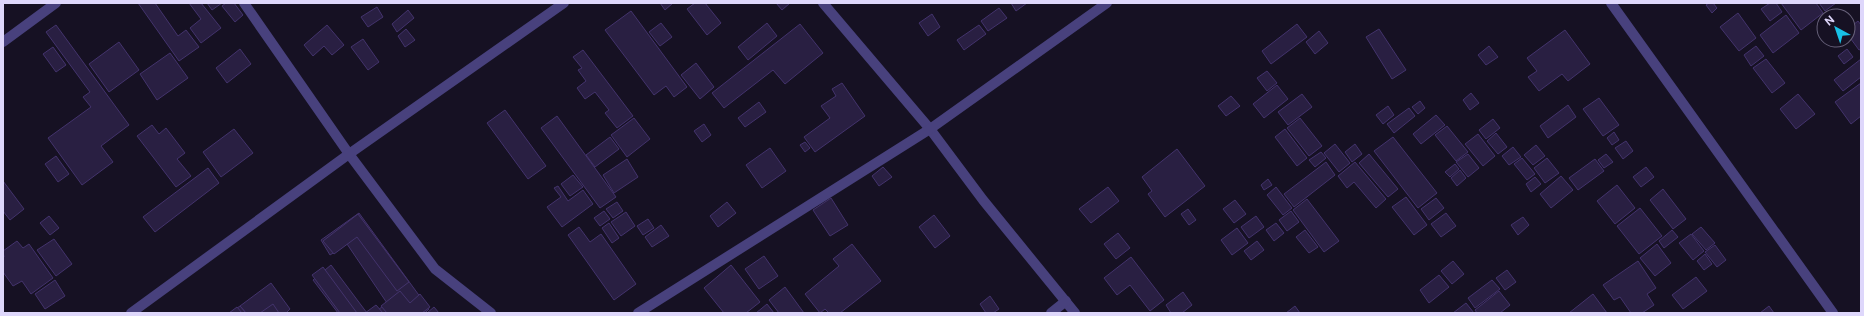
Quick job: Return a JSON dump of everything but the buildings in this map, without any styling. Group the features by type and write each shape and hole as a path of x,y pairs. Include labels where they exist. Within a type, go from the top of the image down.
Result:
{"street":[{"path":"3,42 56,3"},
{"path":"244,3 349,154 435,269 491,313"},
{"path":"131,313 349,154 564,3"},
{"path":"822,3 930,129 983,200 1075,313"},
{"path":"638,313 930,129 1107,3"},
{"path":"1611,3 1832,313"},
{"path":"1051,313 1066,301"}]}
